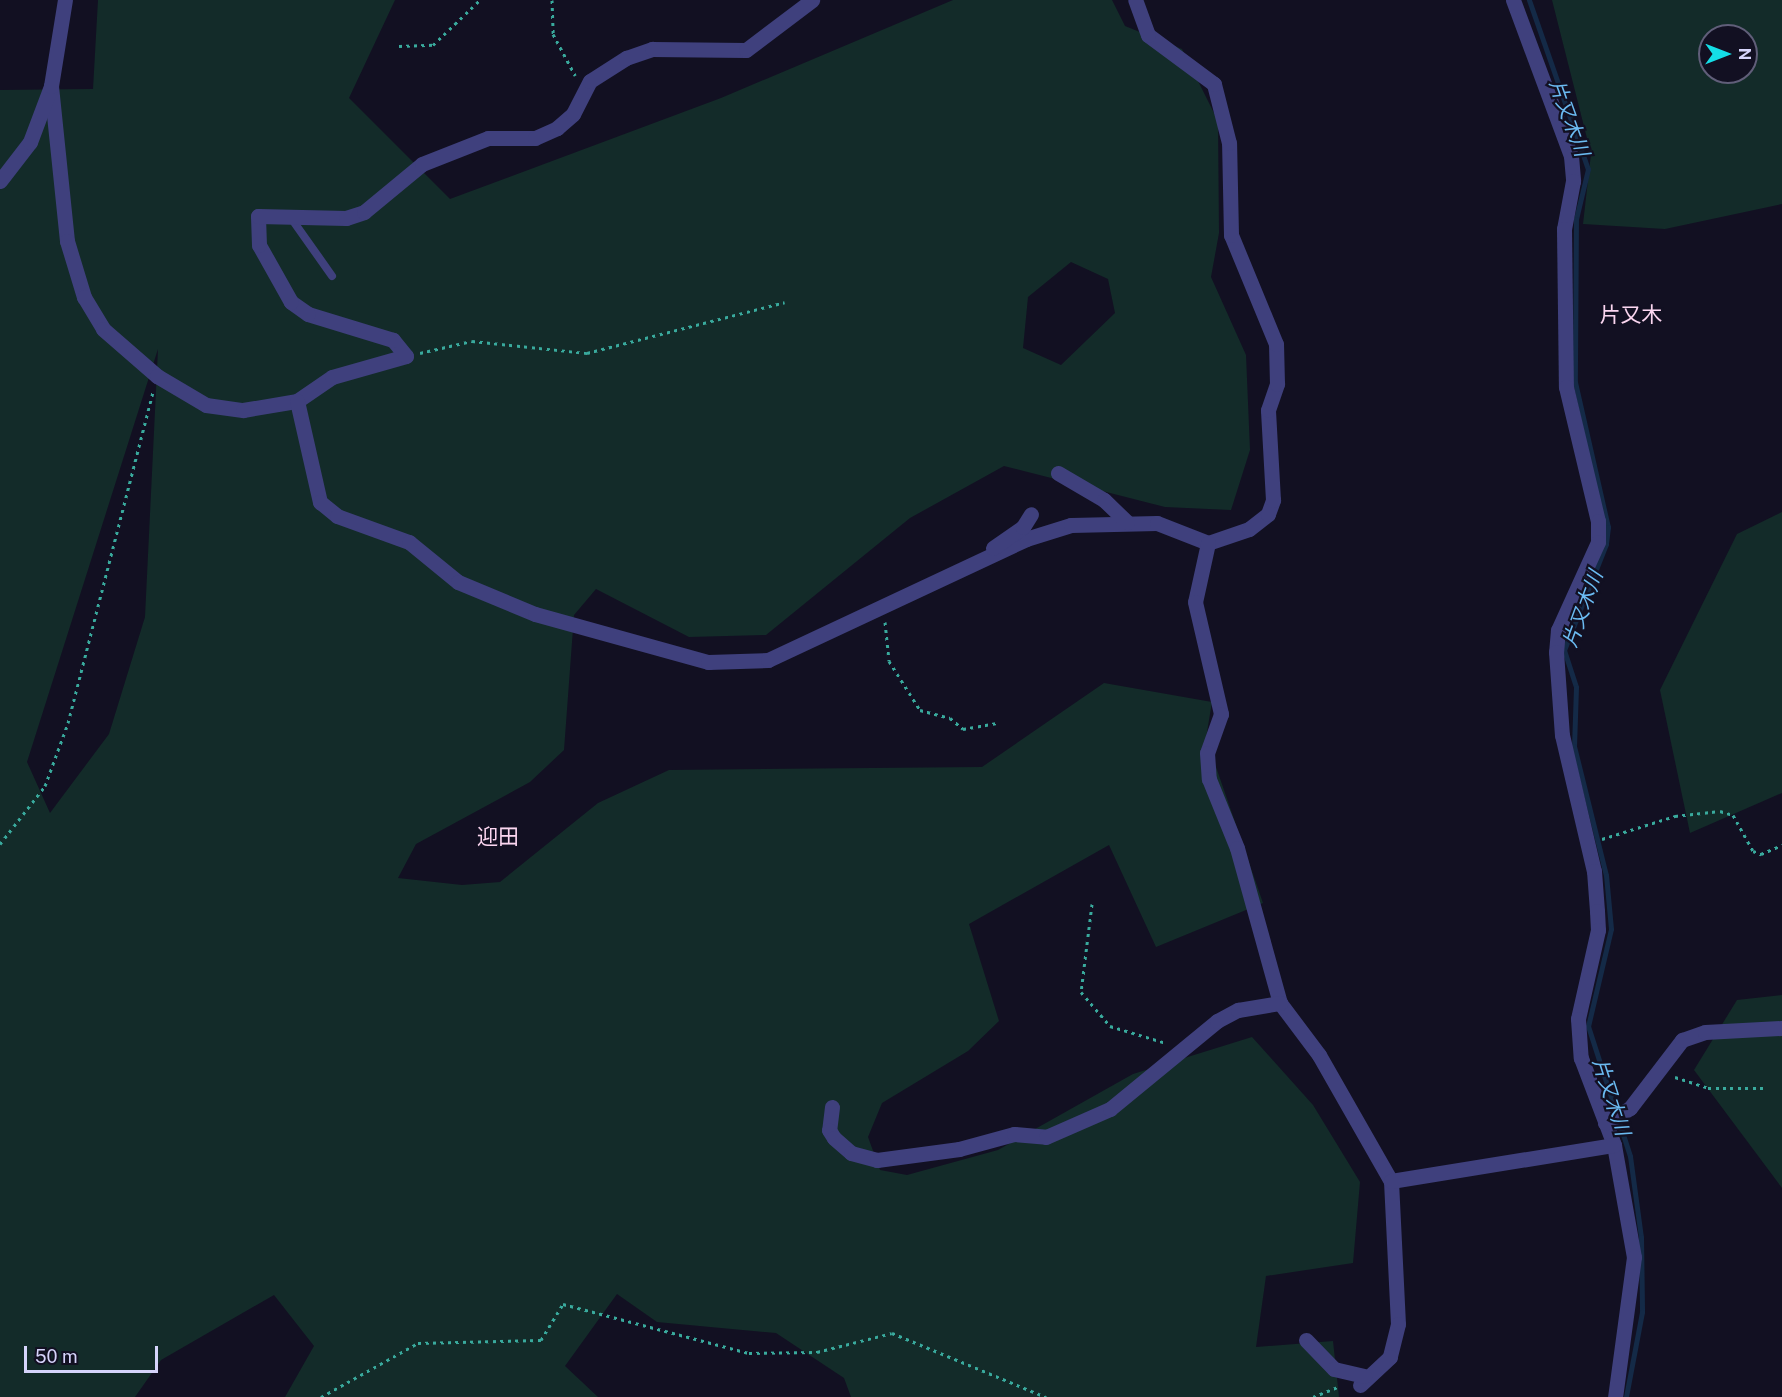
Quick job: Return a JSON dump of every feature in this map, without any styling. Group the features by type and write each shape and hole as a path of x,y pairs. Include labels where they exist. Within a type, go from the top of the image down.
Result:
{"street":[{"path":"0,181 30,142 51,86 64,0"},
{"path":"51,86 67,241 84,297 103,329 157,376 206,405 243,410 297,401 332,377 406,356 393,340 308,314 291,302 259,244 258,216 346,218 364,212 422,164 488,138 535,138 573,114 589,82 652,49 746,50 812,0"},
{"path":"297,401 320,502 337,516 409,542 458,582 562,624 708,662 768,660 886,608 984,560 1071,525 1157,523 1208,543 1249,529 1268,514 1273,500 1268,410 1280,361 1231,235 1229,143 1214,84 1148,35 1136,0"},
{"path":"1513,0 1571,156 1574,181 1564,229 1566,387 1598,521 1598,542 1558,630 1556,652 1562,735 1594,871 1597,920 1578,1020 1580,1048 1613,1118 1614,1145 1634,1257 1614,1397"},
{"path":"1058,473 1104,500 1127,522"},
{"path":"984,560 997,544 1023,527 1031,514"},
{"path":"1208,543 1195,602 1221,714 1205,766 1237,848 1280,1003 1319,1055 1391,1181 1398,1324 1382,1370 1362,1381 1334,1369 1306,1340"},
{"path":"832,1107 829,1130 834,1138 851,1153 876,1160 959,1149 1014,1134 1046,1137 1101,1115 1185,1047 1238,1010 1280,1003"},
{"path":"1613,1118 1664,1073 1682,1040 1706,1032 1782,1028"},
{"path":"1391,1181 1614,1145"}],"lane":[{"path":"291,218 333,276"}],"path":[{"path":"399,46 433,45 480,0"},
{"path":"552,0 553,34 564,63 589,82"},
{"path":"406,356 472,342 587,353 784,302"},
{"path":"0,844 45,786 68,723 157,376"},
{"path":"886,608 889,661 920,710 950,718 963,729 998,723"},
{"path":"1606,838 1675,816 1720,811 1733,815 1753,851 1761,854 1782,845"},
{"path":"1092,903 1081,993 1094,1013 1110,1026 1185,1047"},
{"path":"1664,1073 1708,1088 1766,1088"},
{"path":"321,1397 418,1343 541,1340 563,1304 749,1353 817,1352 892,1333 1046,1397"},
{"path":"1313,1397 1362,1381"}],"green space":[{"path":"98,0 395,0 349,98 450,199 721,98 953,0 1112,0 1125,26 1182,49 1218,121 1219,233 1211,277 1246,355 1250,450 1231,510 1165,507 1004,466 910,518 766,635 689,637 596,589 574,615 564,750 530,782 416,844 398,878 462,885 500,882 598,803 669,770 982,767 1104,683 1212,702 1206,738 1263,903 1156,947 1109,845 969,924 999,1021 968,1051 882,1103 868,1137 880,1170 907,1175 998,1150 1133,1074 1252,1037 1313,1105 1360,1182 1353,1263 1266,1276 1256,1347 1333,1341 1339,1397 851,1397 844,1378 776,1333 657,1322 617,1294 565,1366 598,1397 285,1397 314,1346 274,1295 161,1360 135,1397 0,1397 0,90 93,89","holes":["1071,262 1108,279 1115,313 1061,365 1023,348 1028,297","158,349 145,617 109,734 50,813 27,762"]},
{"path":"1552,0 1782,0 1782,204 1665,229 1583,224 1591,154"},
{"path":"1782,512 1782,793 1690,833 1660,690 1737,534"},
{"path":"1782,995 1782,1188 1694,1070 1737,1000"}],"waterway":[{"name":"片又木川","path":"1529,0 1588,169 1576,219 1575,382 1608,527 1606,544 1564,650 1576,687 1574,746 1606,875 1611,929 1588,1026 1630,1156 1641,1237 1642,1312 1626,1397"}],"district":[{"name":"片又木","path":"1631,315"},
{"name":"迎田","path":"498,837"}]}
